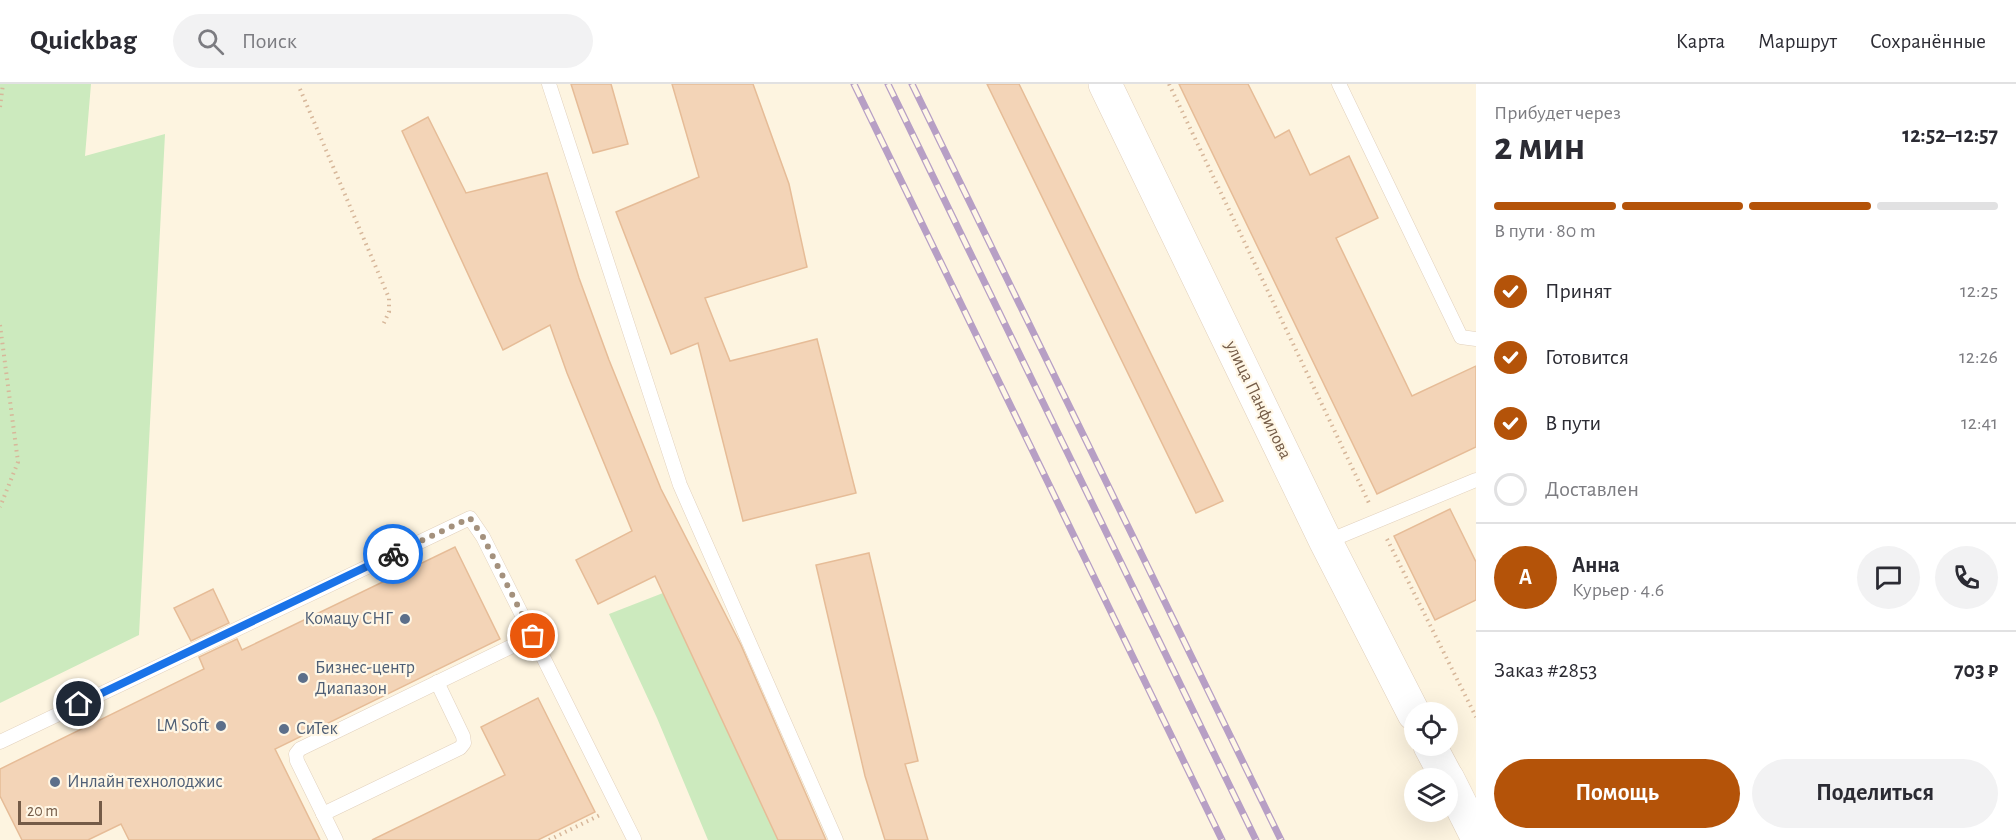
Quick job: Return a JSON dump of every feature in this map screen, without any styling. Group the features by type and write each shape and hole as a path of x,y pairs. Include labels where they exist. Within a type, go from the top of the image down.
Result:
{"street":[{"name":"улица Панфилова","path":"1106,84 1326,542 1408,702"},
{"path":"1458,800 1476,835"}],"lane":[{"path":"549,84 680,485 836,840"},
{"path":"1339,84 1461,337 1476,339"},
{"path":"1326,542 1476,480"},
{"path":"0,741 470,518 483,537 634,839"},
{"path":"336,840 297,761 296,754 300,749 533,636"},
{"path":"323,814 460,748 464,743 463,736 437,682"}],"path":[{"path":"0,107 3,84"},
{"path":"1169,84 1268,290"},
{"path":"300,89 389,298 389,312 382,327"},
{"path":"0,325 18,462 0,507"},
{"path":"549,840 618,806"}],"green space":[{"path":"0,84 91,84 85,156 165,134 139,635 0,703"},
{"path":"663,593 778,840 708,840 657,718 609,614"}],"building":[{"path":"571,84 611,84 628,144 593,153"},
{"path":"672,84 753,84 789,184 807,267 705,298 730,361 817,339 856,493 743,521 698,343 671,354 616,212 699,177"},
{"path":"987,84 1019,84 1223,501 1196,513"},
{"path":"1179,84 1248,84 1275,138 1289,130 1310,175 1349,156 1378,218 1336,238 1412,396 1476,366 1476,447 1377,494"},
{"path":"428,117 466,193 547,173 579,278 661,489 741,645 826,840 778,840 655,576 598,604 576,560 632,531 567,373 550,325 503,350 402,131"},
{"path":"1450,509 1476,562 1476,600 1435,620 1394,536"},
{"name":"Бизнес-центр Диапазон","path":"455,547 500,639 275,749 320,840 129,840 121,824 88,840 22,840 0,796 0,769 204,669 199,657 237,639 242,650"},
{"path":"869,553 918,761 905,764 928,840 885,840 865,776 816,565"},
{"path":"213,589 229,623 191,641 174,608"},
{"path":"538,698 595,812 538,840 372,840 505,775 481,727"}],"railway":[{"path":"854,84 1222,840"},
{"path":"888,84 1256,840"},
{"path":"912,84 1281,840"}],"way so far":[{"path":"393,554 470,518 483,537 533,636"}],"place":[{"name":"Комацу СНГ","path":"405,619"},
{"name":"Бизнес-центр Диапазон","path":"303,678"},
{"name":"LM Soft","path":"221,726"},
{"name":"СиТек","path":"284,729"},
{"name":"Инлайн технолоджис","path":"55,782"}],"route":[{"path":"79,704 393,554"}]}
